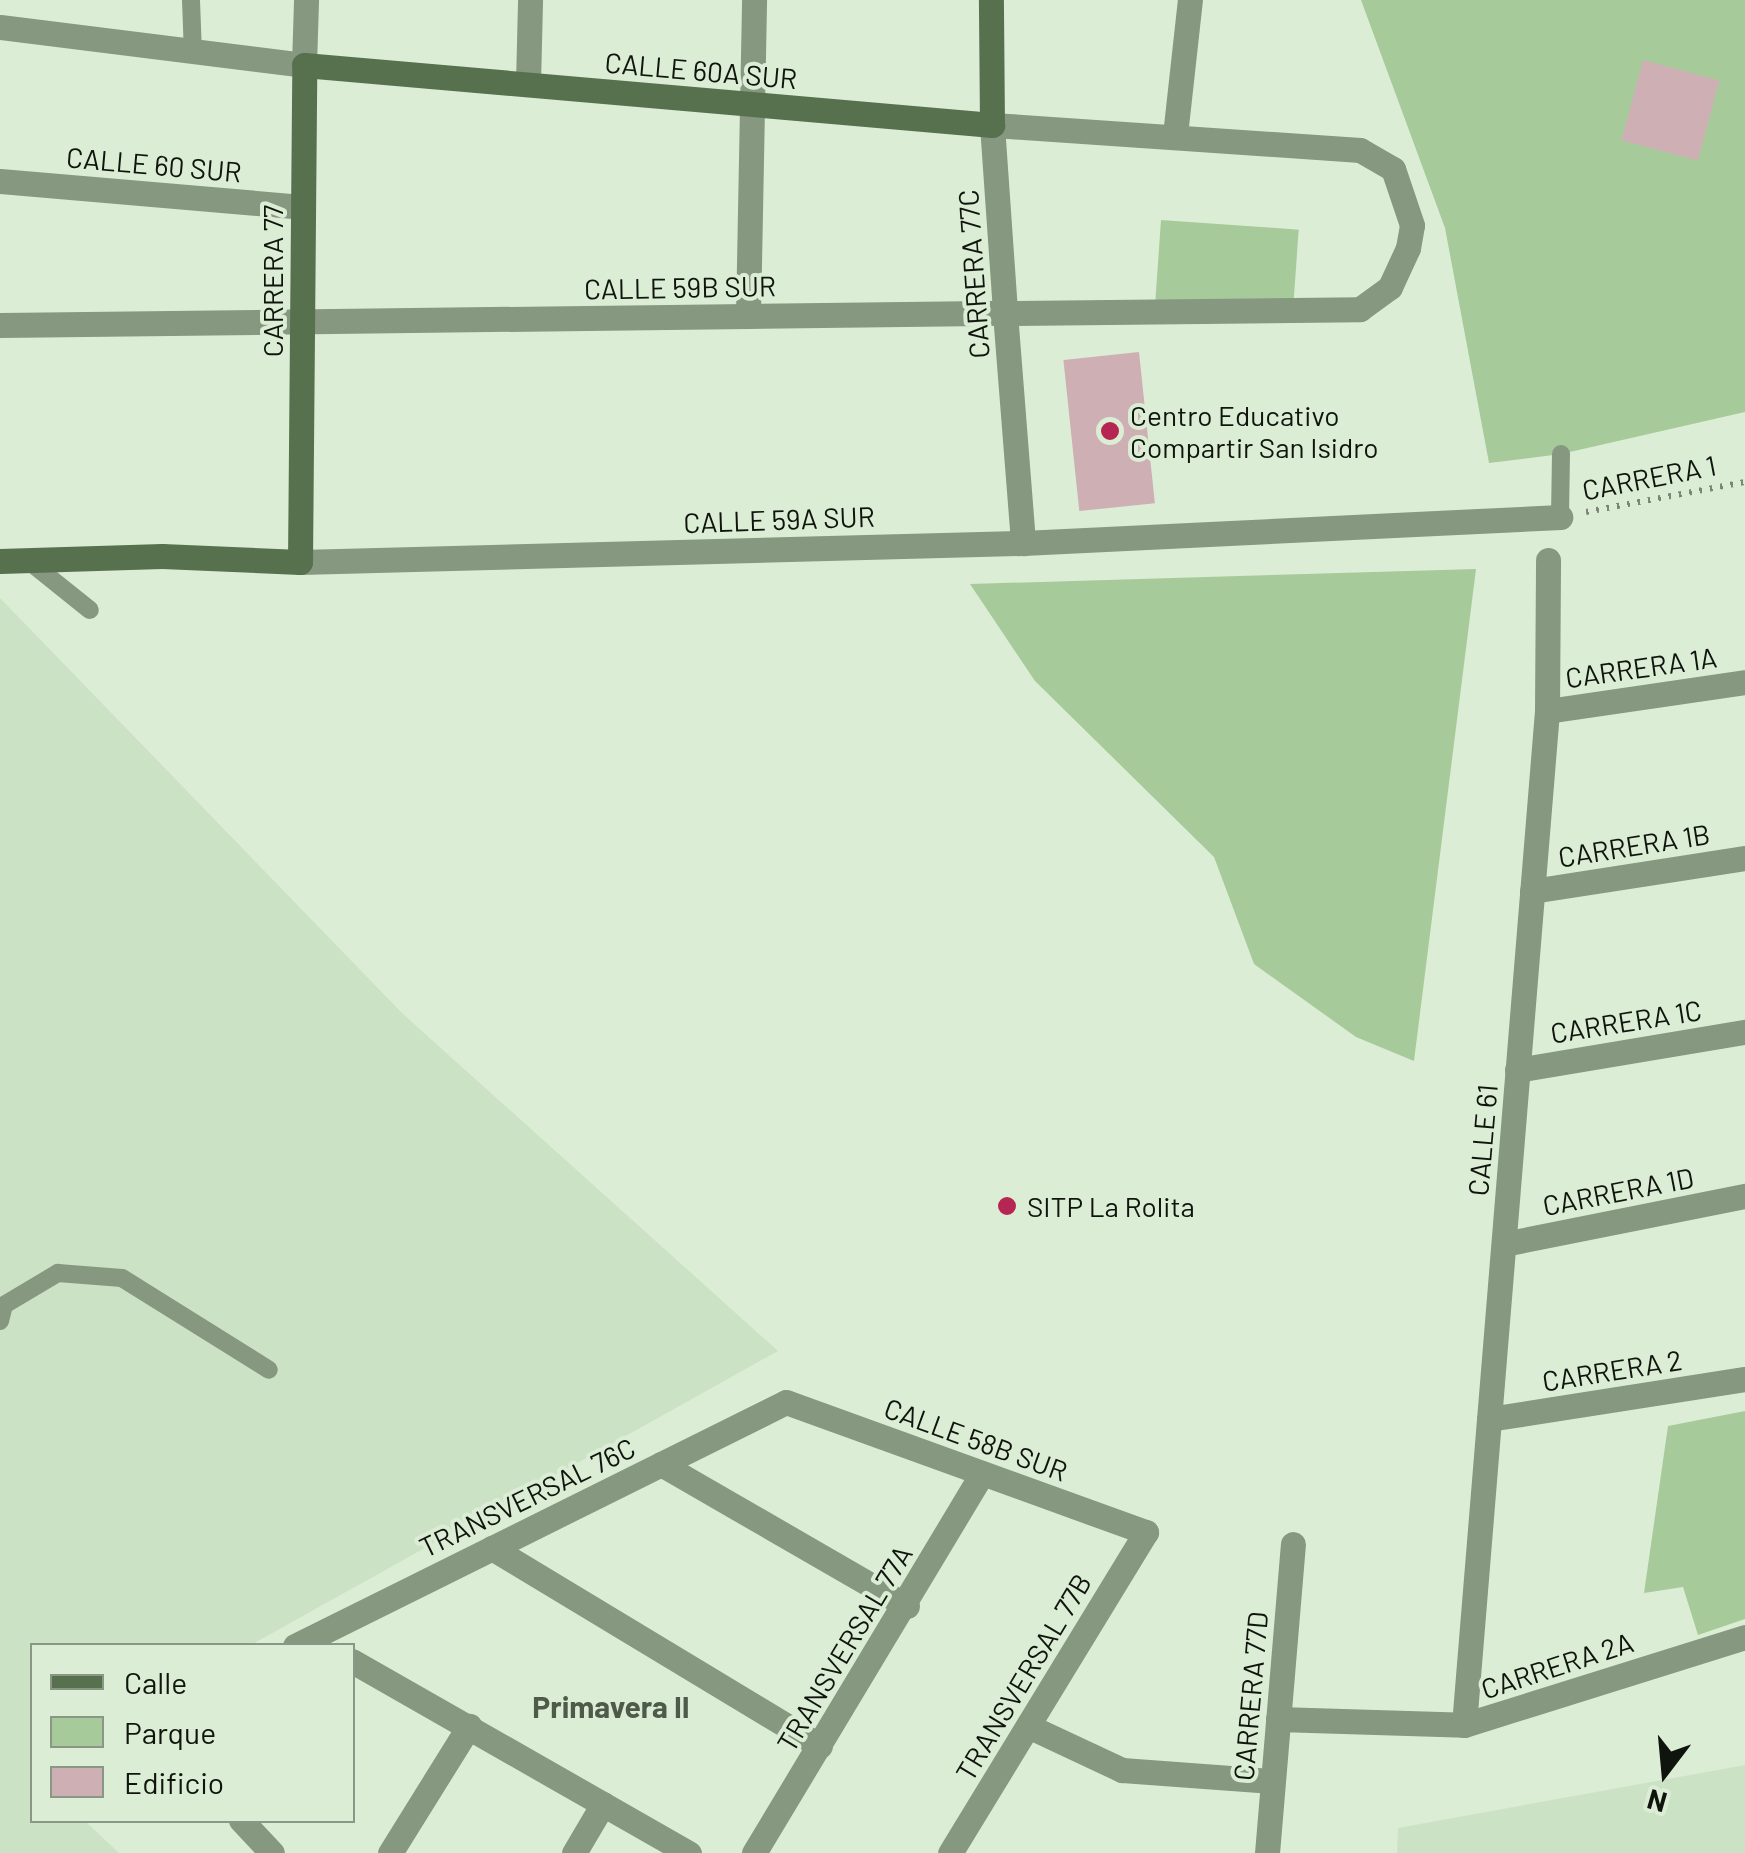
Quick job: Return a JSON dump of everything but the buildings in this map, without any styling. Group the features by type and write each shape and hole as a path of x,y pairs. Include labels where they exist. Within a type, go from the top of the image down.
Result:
{"street":[{"name":"CARRERA 77","path":"300,562 306,0"},
{"path":"528,84 530,0"},
{"path":"748,316 754,0"},
{"name":"CARRERA 77C","path":"991,0 992,126 1023,543"},
{"path":"1175,135 1190,0"},
{"name":"CALLE 60A SUR","path":"0,27 304,65 992,126 1360,150 1393,169 1412,225 1408,248 1390,287 1360,309"},
{"name":"CALLE 60 SUR","path":"0,181 302,207"},
{"name":"CALLE 59B SUR","path":"0,325 1360,309"},
{"name":"CALLE 59A SUR","path":"12,559 300,562 1023,543 1560,517"},
{"name":"CALLE 61","path":"1464,1725 1546,711 1548,560"},
{"name":"CARRERA 1A","path":"1546,711 1745,682"},
{"name":"CARRERA 1B","path":"1532,891 1745,858"},
{"name":"CARRERA 1C","path":"1518,1070 1745,1032"},
{"name":"CARRERA 1D","path":"1504,1244 1745,1196"},
{"name":"CARRERA 2","path":"1489,1420 1745,1380"},
{"name":"TRANSVERSAL 76C","path":"310,1643 786,1402"},
{"name":"CALLE 58B SUR","path":"786,1402 1146,1532"},
{"path":"662,1464 907,1606"},
{"name":"TRANSVERSAL 77A","path":"754,1853 907,1606 982,1473"},
{"name":"TRANSVERSAL 77B","path":"950,1853 1146,1532"},
{"name":"CARRERA 77D","path":"1267,1853 1293,1544"},
{"path":"492,1548 820,1746"},
{"name":"CARRERA 2A","path":"1278,1720 1464,1725 1745,1638"},
{"path":"355,1663 689,1853"},
{"path":"390,1853 469,1726"},
{"path":"1028,1726 1122,1770 1273,1781"},
{"path":"574,1853 603,1804"},
{"path":"243,1823 272,1853"}],"lane":[{"path":"191,0 194,54"},
{"path":"1560,517 1562,454"},
{"path":"12,559 90,610"},
{"path":"0,1320 4,1305 58,1273 122,1278 269,1370"}],"path":[{"name":"CARRERA 1","path":"1560,517 1745,482"}],"shaded area":[{"path":"0,598 403,1014 778,1351 255,1643 30,1643 30,1823 87,1823 119,1853 0,1853"},
{"path":"1745,1765 1745,1853 1397,1853 1398,1828"}],"green space":[{"path":"1361,0 1745,0 1745,412 1561,454 1489,463 1445,228"},
{"path":"1161,220 1299,230 1293,309 1155,300"},
{"path":"1476,569 1414,1061 1356,1037 1254,964 1214,857 1035,681 970,584"},
{"path":"1745,1411 1745,1619 1698,1635 1683,1587 1644,1593 1668,1426"}],"place":[{"name":"Centro Educativo Compartir San Isidro","path":"1110,431"},
{"name":"SITP La Rolita","path":"1007,1206"}],"district":[{"name":"Primavera II","path":"611,1706"}]}
